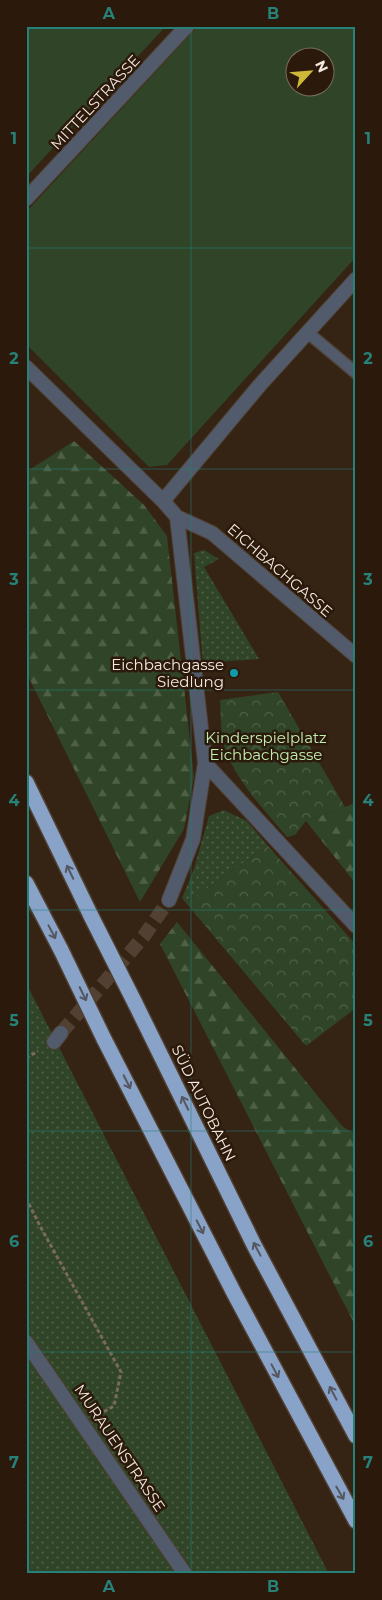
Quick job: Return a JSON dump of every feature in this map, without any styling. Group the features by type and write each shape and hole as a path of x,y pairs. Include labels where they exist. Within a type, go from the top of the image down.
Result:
{"highway":[{"name":"SÜD AUTOBAHN","path":"26,782 254,1245 356,1436"},
{"path":"26,883 234,1293 356,1521"}],"street":[{"name":"MITTELSTRASSE","path":"26,199 187,26"},
{"path":"164,501 307,332 356,279"},
{"name":"EICHBACHGASSE","path":"26,367 164,501 177,517 212,534 356,656"},
{"path":"169,900 193,839 205,763 177,517"},
{"path":"205,763 356,926"},
{"name":"MURAUENSTRASSE","path":"26,1342 84,1423 185,1574"}],"lane":[{"path":"307,332 356,373"}],"path":[{"path":"26,1198 121,1372 114,1406 84,1423"}],"green space":[{"path":"26,26 166,26 26,177"},
{"path":"198,26 356,26 356,257 167,465 149,467 26,344 26,212"},
{"path":"74,441 144,505 167,536 194,777 184,829 140,902 26,672 26,472"},
{"path":"204,550 219,559 204,567 259,659 215,662 203,666 194,553"},
{"name":"Kinderspielplatz Eichbachgasse","path":"278,692 345,807 306,821 295,835 287,837 254,797 232,765 225,748 221,720 220,700"},
{"path":"356,803 356,884 306,821"},
{"path":"224,810 247,821 268,846 186,903 182,898 193,872 209,816"},
{"path":"268,846 356,945 356,1008 306,1046 186,903"},
{"path":"177,922 342,1126 356,1135 356,1327 160,944"},
{"path":"26,983 329,1574 26,1574"}],"tunnel":[{"path":"61,1033 144,936 169,900"}],"place":[{"name":"Eichbachgasse Siedlung","path":"234,673"}]}
